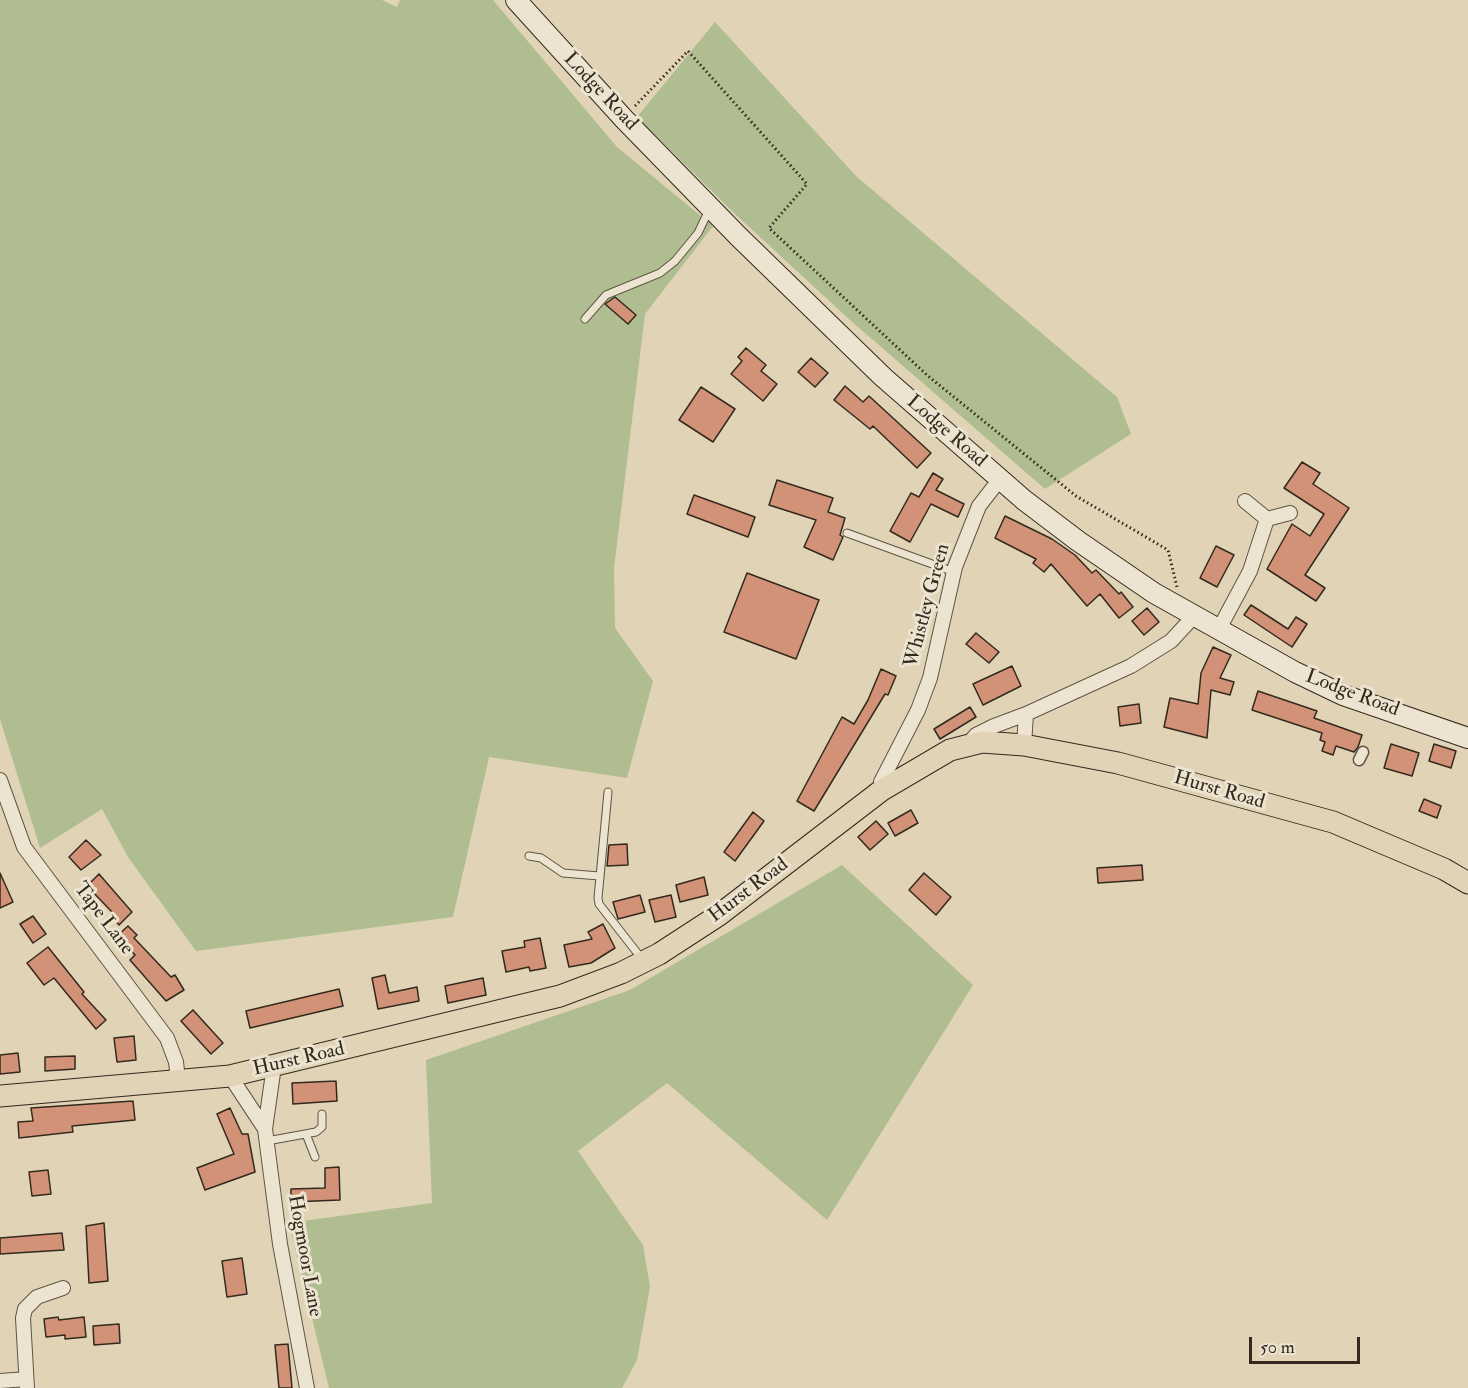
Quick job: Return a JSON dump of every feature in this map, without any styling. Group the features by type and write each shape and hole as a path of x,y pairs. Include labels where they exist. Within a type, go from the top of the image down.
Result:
{"main road":[{"name":"Lodge Road","path":"516,0 624,118 711,208 883,377 1000,479 1078,541 1154,593 1294,672 1343,695 1468,738"},
{"name":"Hurst Road","path":"0,1096 230,1076 560,996 644,962 719,915 882,790 919,766 950,750 982,742 1024,745 1118,763 1333,822 1444,869 1468,883"}],"street":[{"name":"Whistley Green","path":"882,790 881,782 900,747 930,678 954,572 980,506 1000,479"},
{"path":"1245,501 1267,519"},
{"path":"1267,519 1290,513"},
{"path":"1219,629 1250,571 1267,519"},
{"path":"968,745 976,735 994,726 1026,714 1131,666 1171,641 1188,611"},
{"path":"1024,745 1026,714"},
{"path":"900,747 919,766"},
{"name":"Tape Lane","path":"0,780 24,847 167,1038 176,1062 177,1079"},
{"name":"Hogmoor Lane","path":"274,1066 266,1135 280,1244 307,1388"},
{"name":"Hogmoor Lane","path":"230,1076 266,1135"},
{"path":"0,1381 26,1383 23,1318 25,1309 37,1297 63,1288"}],"lane":[{"path":"585,319 606,294 660,273 675,261 698,233 711,208"},
{"path":"847,533 954,572"},
{"path":"608,792 599,876 599,904 644,962"},
{"path":"529,856 541,858 563,873 599,876"},
{"path":"266,1135 316,1132 322,1127 322,1114"},
{"path":"306,1134 315,1157"}],"path":[{"path":"624,118 688,51 807,184 769,228 928,376 1076,496 1168,550 1188,611"}],"green space":[{"path":"0,0 382,0 397,7 400,0 493,0 617,147 713,226 645,314 614,568 615,628 653,681 627,778 489,757 453,917 196,951 128,857 102,809 40,848 0,719"},
{"path":"715,22 856,176 1117,397 1131,434 1045,489 850,320 735,214 637,117"},
{"path":"842,865 973,985 827,1220 667,1083 578,1151 643,1245 650,1287 637,1360 622,1388 329,1388 289,1223 432,1203 426,1060 630,990"}],"building":[{"path":"615,297 636,315 628,324 605,304"},
{"path":"746,348 766,365 761,371 777,384 763,401 731,374 742,361 738,357"},
{"path":"811,358 828,373 815,387 798,372"},
{"path":"845,386 863,402 869,396 931,453 917,468 873,426 870,429 834,400"},
{"path":"701,387 735,409 713,442 679,420"},
{"path":"1302,462 1320,473 1313,484 1349,508 1305,575 1325,588 1316,601 1267,569 1292,524 1310,536 1324,514 1284,488"},
{"path":"933,473 943,479 936,490 964,504 958,517 931,504 910,542 890,531 911,493 919,497"},
{"path":"777,480 833,498 828,512 845,518 840,535 843,537 833,560 804,547 816,520 769,505"},
{"path":"694,495 755,517 748,537 687,514"},
{"path":"1005,516 1052,539 1075,555 1092,573 1096,570 1119,594 1121,592 1133,607 1119,618 1100,594 1087,606 1051,564 1044,572 1033,563 1036,559 995,538"},
{"path":"1216,546 1234,555 1217,587 1200,578"},
{"path":"747,573 819,600 796,659 724,632"},
{"path":"1251,605 1288,629 1296,617 1307,624 1292,647 1244,615"},
{"path":"1147,608 1159,622 1144,635 1132,621"},
{"path":"976,633 999,652 989,663 966,644"},
{"path":"1213,647 1231,655 1220,678 1234,682 1230,695 1211,690 1207,738 1164,727 1170,698 1198,704 1201,673"},
{"path":"1012,666 1021,686 983,705 973,684"},
{"path":"881,669 896,676 888,695 885,694 814,811 797,801 842,717 854,724 868,700"},
{"path":"1258,691 1317,711 1314,718 1362,735 1358,747 1354,752 1336,746 1333,755 1322,751 1325,742 1320,740 1322,733 1252,710"},
{"path":"1139,704 1141,723 1120,726 1118,707"},
{"path":"970,707 976,717 940,739 934,729"},
{"path":"1391,744 1419,753 1412,776 1384,768"},
{"path":"1434,744 1456,751 1451,768 1429,761"},
{"path":"1424,799 1441,806 1437,818 1419,811"},
{"path":"911,810 918,823 895,836 888,823"},
{"path":"753,812 764,821 735,861 724,852"},
{"path":"876,821 888,834 870,850 858,837"},
{"path":"86,840 101,855 81,870 69,857"},
{"path":"627,844 628,865 607,866 609,845"},
{"path":"1142,865 1143,880 1098,883 1097,868"},
{"path":"0,873 13,902 0,908"},
{"path":"924,873 951,897 936,915 909,890"},
{"path":"99,874 132,912 119,925 110,914 112,912 87,886"},
{"path":"704,877 708,895 680,902 676,885"},
{"path":"640,895 645,912 618,919 613,902"},
{"path":"671,895 676,917 655,922 649,900"},
{"path":"33,916 46,934 33,943 20,924"},
{"path":"603,924 615,948 591,963 569,967 564,945 592,939 588,932"},
{"path":"128,926 137,935 134,938 171,977 175,975 184,990 166,1001 130,960 135,955 117,936"},
{"path":"540,938 546,968 530,971 529,967 506,972 502,951 525,947 524,941"},
{"path":"48,947 84,992 82,994 106,1020 96,1029 54,978 44,985 27,963"},
{"path":"385,975 389,993 417,987 419,1001 378,1009 372,978"},
{"path":"483,978 486,995 448,1003 445,986"},
{"path":"339,989 343,1006 250,1028 246,1011"},
{"path":"193,1010 223,1043 211,1054 181,1021"},
{"path":"134,1036 136,1060 117,1062 114,1038"},
{"path":"18,1053 20,1072 0,1074 0,1055"},
{"path":"75,1056 75,1069 45,1071 45,1057"},
{"path":"336,1081 337,1101 293,1104 292,1083"},
{"path":"133,1101 135,1120 72,1126 73,1132 19,1138 18,1122 33,1121 31,1108"},
{"path":"230,1108 242,1134 248,1134 255,1172 205,1190 197,1168 234,1154 217,1114"},
{"path":"339,1167 340,1200 291,1202 291,1189 325,1188 325,1168"},
{"path":"48,1170 51,1194 32,1196 29,1172"},
{"path":"104,1223 108,1281 89,1283 86,1226"},
{"path":"62,1233 64,1250 0,1254 0,1238"},
{"path":"242,1258 247,1294 227,1297 222,1261"},
{"path":"58,1317 59,1320 84,1317 86,1337 65,1339 65,1335 46,1337 44,1319"},
{"path":"119,1324 120,1343 94,1345 93,1326"},
{"path":"288,1344 292,1388 279,1388 275,1345"}]}
